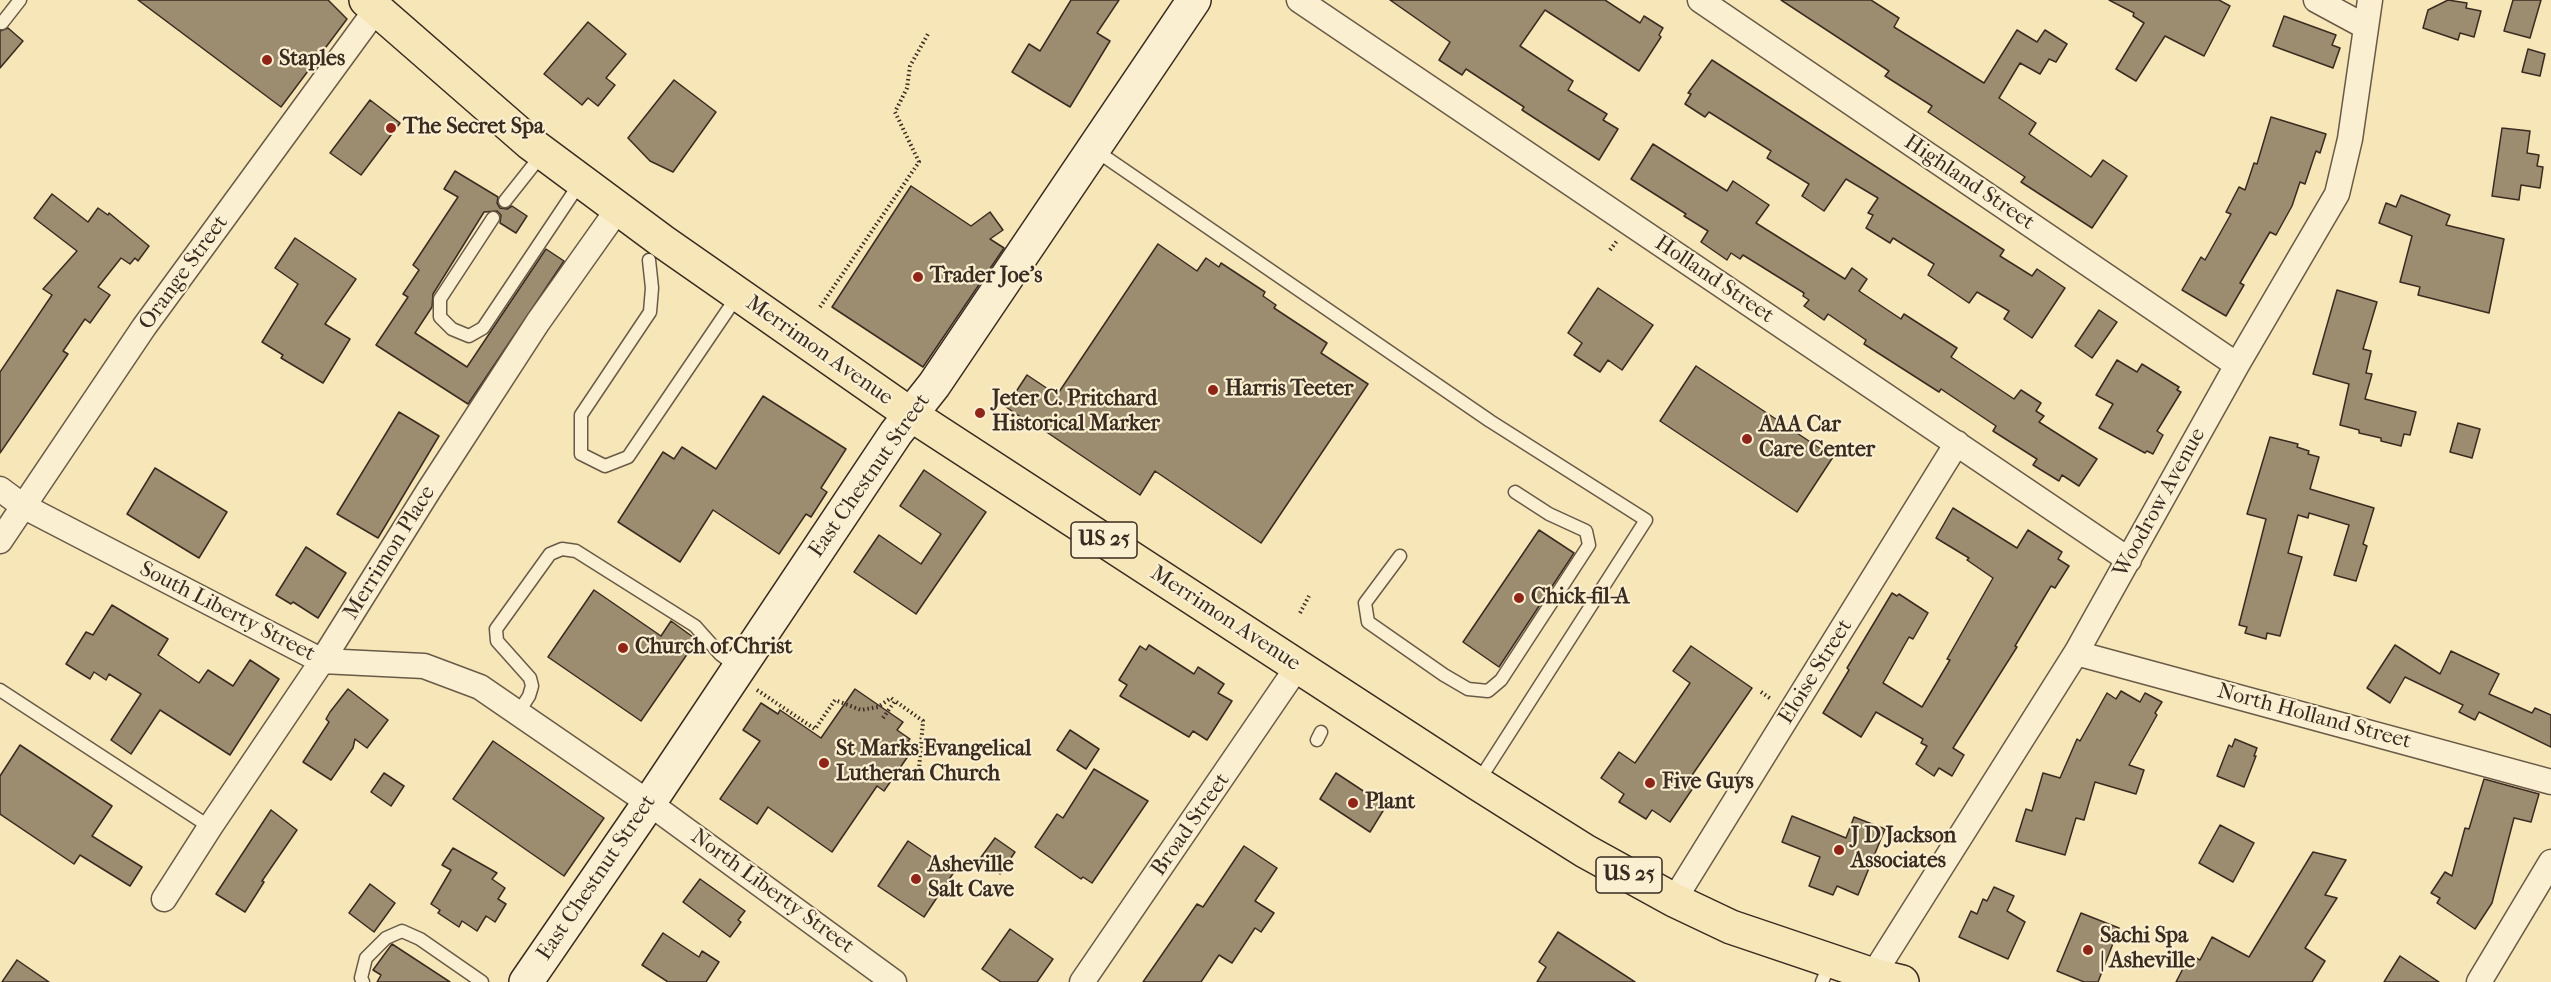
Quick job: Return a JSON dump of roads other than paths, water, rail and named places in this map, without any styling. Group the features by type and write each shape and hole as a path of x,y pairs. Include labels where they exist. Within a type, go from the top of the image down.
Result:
{"main road":[{"name":"Merrimon Avenue","path":"370,5 543,153 580,182 738,294 910,414 1477,783 1585,851 1674,900 1826,972 1887,979"}],"street":[{"name":"East Chestnut Street","path":"526,982 910,414 934,385 1095,150 1194,0"},
{"name":"Holland Street","path":"1299,0 2129,560"},
{"name":"Highland Street","path":"1701,0 2238,365"},
{"path":"2316,0 2366,27"},
{"name":"Woodrow Avenue","path":"1887,979 2076,653 2337,194 2350,139 2370,0"},
{"name":"Orange Street","path":"0,541 144,327 370,5"},
{"name":"Merrimon Place","path":"164,899 322,662 429,490 538,322 618,209"},
{"name":"Eloise Street","path":"1674,900 1957,444"},
{"name":"South Liberty Street","path":"0,489 23,506 322,662 424,666 480,687 649,803"},
{"name":"North Holland Street","path":"2076,653 2551,782"},
{"name":"Broad Street","path":"1082,982 1298,666"},
{"name":"North Liberty Street","path":"649,803 894,982"},
{"path":"2479,982 2551,862"}],"lane":[{"path":"2,23 20,0"},
{"path":"1095,150 1490,421 1646,520 1477,783"},
{"path":"505,201 543,153"},
{"path":"493,218 440,299 440,317 452,329 469,336 483,328 580,182"},
{"path":"649,260 652,288 650,312 581,415 581,454 604,466 628,458 738,294"},
{"path":"1400,556 1365,603 1368,622 1443,675 1468,689 1488,691 1501,680 1589,545 1586,531 1549,514 1515,492"},
{"path":"518,713 529,696 532,686 530,678 497,641 496,630 550,554 562,549 576,551 695,626 736,671"},
{"path":"0,690 210,827"},
{"path":"363,982 361,978 366,958 386,938 402,931 420,939 482,982"}],"place":[{"name":"Staples","path":"267,60"},
{"name":"The Secret Spa","path":"391,128"},
{"name":"Trader Joe's","path":"918,277"},
{"name":"Harris Teeter","path":"1213,390"},
{"name":"Jeter C. Pritchard Historical Marker","path":"980,413"},
{"name":"AAA Car Care Center","path":"1747,439"},
{"name":"Chick-fil-A","path":"1519,598"},
{"name":"Church of Christ","path":"623,648"},
{"name":"St Marks Evangelical Lutheran Church","path":"824,763"},
{"name":"Five Guys","path":"1650,783"},
{"name":"Plant","path":"1353,803"},
{"name":"J D Jackson Associates","path":"1839,850"},
{"name":"Asheville Salt Cave","path":"916,879"},
{"name":"Sachi Spa | Asheville","path":"2088,950"}]}
